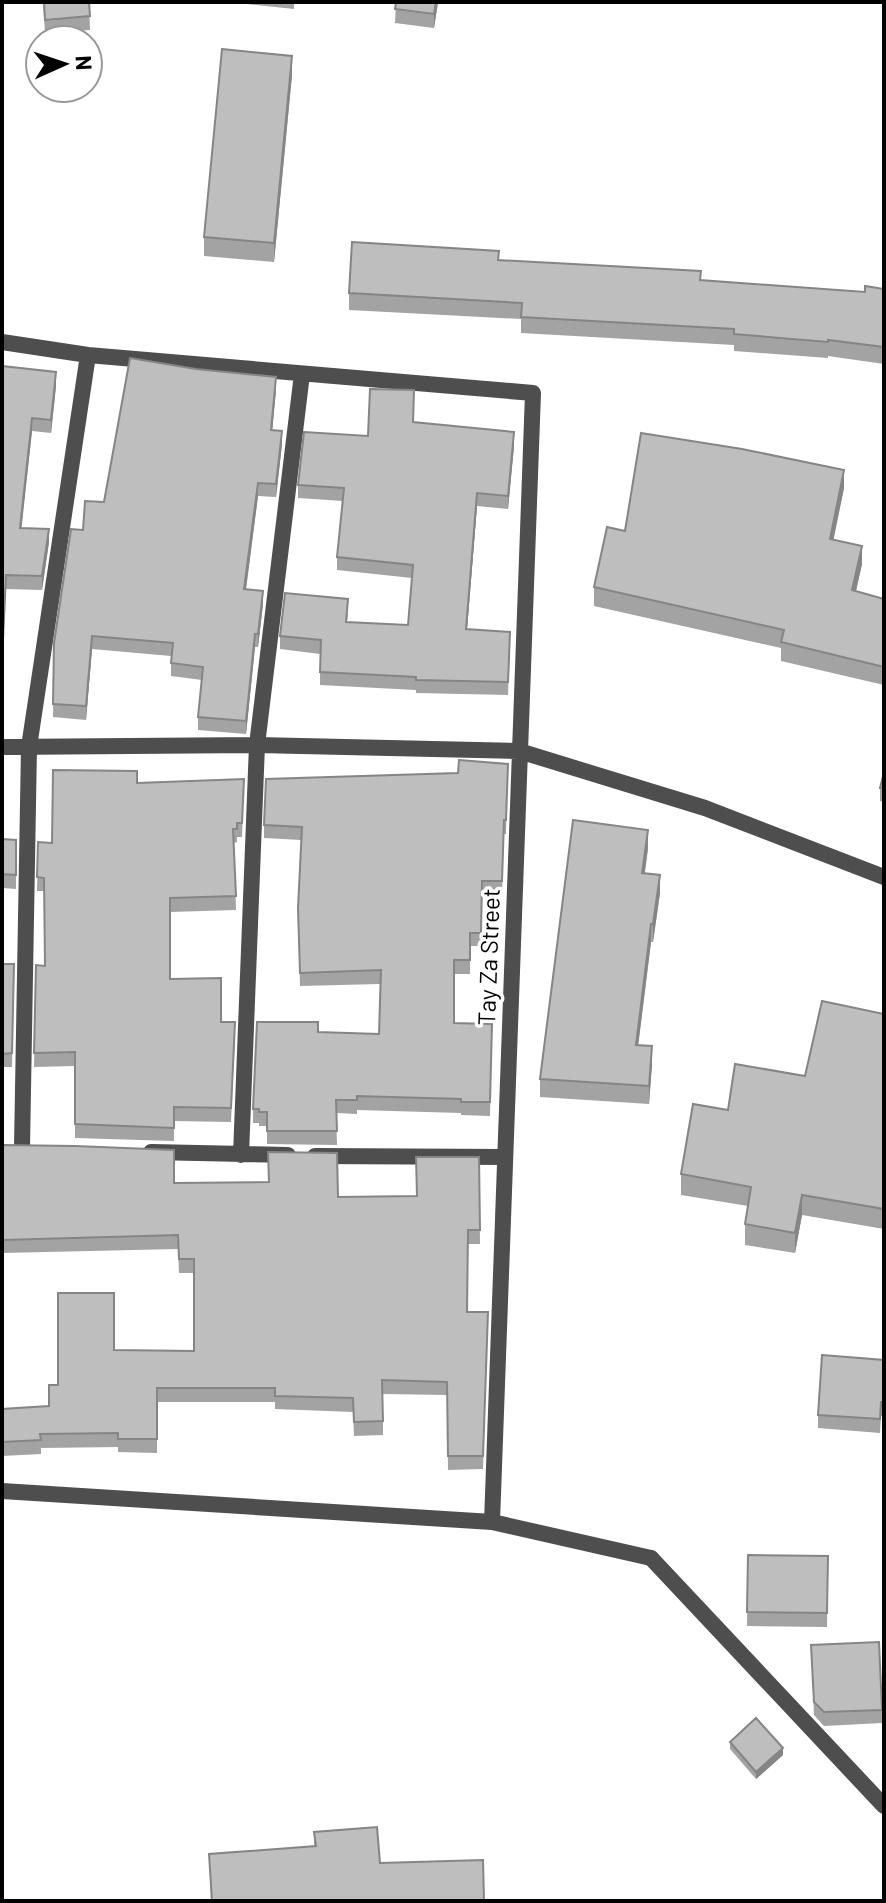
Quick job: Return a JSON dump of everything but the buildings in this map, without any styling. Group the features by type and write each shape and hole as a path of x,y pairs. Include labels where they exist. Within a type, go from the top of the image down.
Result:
{"street":[{"path":"2,342 88,355 302,374 257,745 241,1155"},
{"path":"2,1146 30,1147 29,747 88,355"},
{"name":"Tay Za Street","path":"302,374 533,393 492,1522"},
{"path":"2,747 257,745 519,751 705,808 884,877"},
{"path":"132,1151 505,1157"},
{"path":"2,1491 492,1522 651,1558 884,1806"}]}
